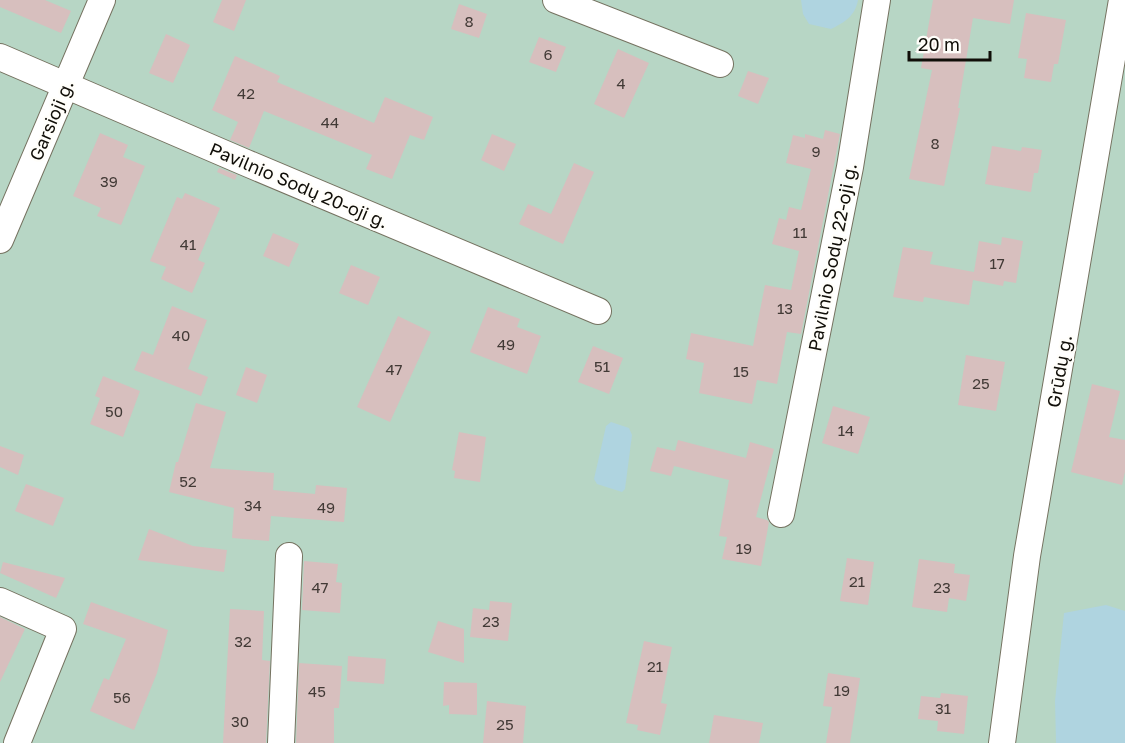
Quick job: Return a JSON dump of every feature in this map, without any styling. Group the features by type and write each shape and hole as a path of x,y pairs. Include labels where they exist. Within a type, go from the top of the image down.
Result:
{"street":[{"name":"Garsioji g.","path":"0,240 102,0"},
{"path":"556,0 720,64"},
{"name":"Pavilnio Sodų 22-oji g.","path":"781,514 850,167 877,0"},
{"name":"Grūdų g.","path":"1002,743 1027,556 1122,0"},
{"name":"Pavilnio Sodų 20-oji g.","path":"0,57 598,311"},
{"path":"281,743 289,556"},
{"path":"0,602 63,629 17,743"}],"green space":[{"path":"0,0 1125,0 1125,743 0,743"}],"water":[{"path":"801,0 858,0 849,18 831,29 809,24 803,14"},
{"path":"611,422 629,428 632,435 625,489 622,492 597,484 594,479 606,426"},
{"path":"1106,605 1125,611 1125,743 1056,743 1055,701 1064,613"}],"building":[{"path":"0,0 45,0 71,11 61,33 0,7"},
{"path":"222,0 246,0 234,31 213,22"},
{"path":"933,0 1014,0 1010,24 973,18 958,108 960,108 944,186 909,179 932,70 921,68"},
{"path":"459,4 487,14 479,38 451,29"},
{"path":"1026,13 1066,20 1058,64 1054,64 1051,82 1024,78 1027,59 1018,58"},
{"path":"166,34 190,45 173,83 149,73"},
{"path":"539,37 566,47 556,72 529,62"},
{"path":"618,49 649,63 624,118 594,104"},
{"path":"235,56 280,76 277,82 374,123 385,97 433,117 424,140 410,135 392,179 366,169 372,155 264,111 249,148 230,140 238,122 212,110"},
{"path":"748,71 769,78 758,104 738,96"},
{"path":"825,130 840,134 801,334 787,332 777,384 757,380 752,404 699,393 704,363 686,359 691,333 753,346 765,285 791,290 799,251 772,244 779,218 786,220 789,207 801,210 811,169 786,163 793,135 805,138 805,134 823,139"},
{"path":"100,133 128,145 123,157 145,166 121,225 97,216 101,208 73,196"},
{"path":"492,134 516,144 504,171 481,160"},
{"path":"992,146 1021,151 1022,147 1042,150 1038,173 1034,173 1031,192 985,184"},
{"path":"574,163 594,172 563,244 519,224 528,204 551,214"},
{"path":"219,168 237,175 235,180 217,172"},
{"path":"185,193 220,208 198,260 205,263 192,293 161,279 166,267 150,261 177,197 182,199"},
{"path":"273,233 299,244 289,267 263,256"},
{"path":"1002,237 1023,241 1016,283 1004,281 1003,286 973,280 969,305 924,297 923,302 893,297 903,247 933,252 930,264 974,272 979,241 1001,245"},
{"path":"351,265 380,277 368,305 339,293"},
{"path":"172,306 207,320 188,369 208,377 201,396 134,370 142,351 153,355"},
{"path":"488,307 520,319 517,327 541,336 527,374 470,352"},
{"path":"398,316 431,332 390,422 357,407"},
{"path":"593,346 623,358 609,394 578,382"},
{"path":"966,355 1005,362 996,411 958,405"},
{"path":"246,367 267,375 257,403 236,395"},
{"path":"103,376 140,391 123,437 90,424 100,398 95,396"},
{"path":"1092,384 1120,391 1109,437 1125,440 1125,472 1122,485 1071,472"},
{"path":"196,403 226,412 210,468 274,473 273,490 315,494 316,485 347,488 344,522 271,516 269,541 232,538 234,508 169,492 176,462 178,462"},
{"path":"833,406 870,417 858,454 822,443"},
{"path":"459,432 486,437 480,482 454,478 455,471 452,470"},
{"path":"678,440 746,458 750,442 774,449 756,517 769,522 761,566 722,559 727,537 719,536 729,480 674,466 671,476 650,471 657,447 675,451"},
{"path":"0,446 24,455 18,475 0,467"},
{"path":"26,484 64,498 53,526 15,511"},
{"path":"149,529 193,546 227,550 224,572 138,560"},
{"path":"847,558 874,562 868,605 840,601"},
{"path":"919,559 955,564 954,573 970,575 966,601 949,598 947,612 912,607"},
{"path":"304,561 338,564 336,582 342,583 340,613 302,610"},
{"path":"3,562 65,578 56,598 0,573"},
{"path":"490,601 512,603 508,641 470,637 473,608 489,610"},
{"path":"91,602 168,630 157,673 134,730 90,711 104,678 109,680 126,639 83,624"},
{"path":"230,609 264,611 262,660 270,661 266,743 223,743"},
{"path":"0,617 25,629 0,682"},
{"path":"438,621 464,629 464,663 428,652"},
{"path":"644,641 672,647 661,703 667,704 660,735 637,730 638,725 626,723"},
{"path":"348,656 386,659 384,684 347,681"},
{"path":"299,663 342,666 339,708 334,708 334,743 296,743"},
{"path":"828,673 860,678 850,743 826,743 832,707 823,706"},
{"path":"444,682 477,683 477,715 449,714 449,705 443,706"},
{"path":"941,693 968,696 964,734 937,731 938,721 918,719 921,696 940,698"},
{"path":"487,701 526,706 523,743 483,743"},
{"path":"714,715 763,723 759,743 709,743"}]}
